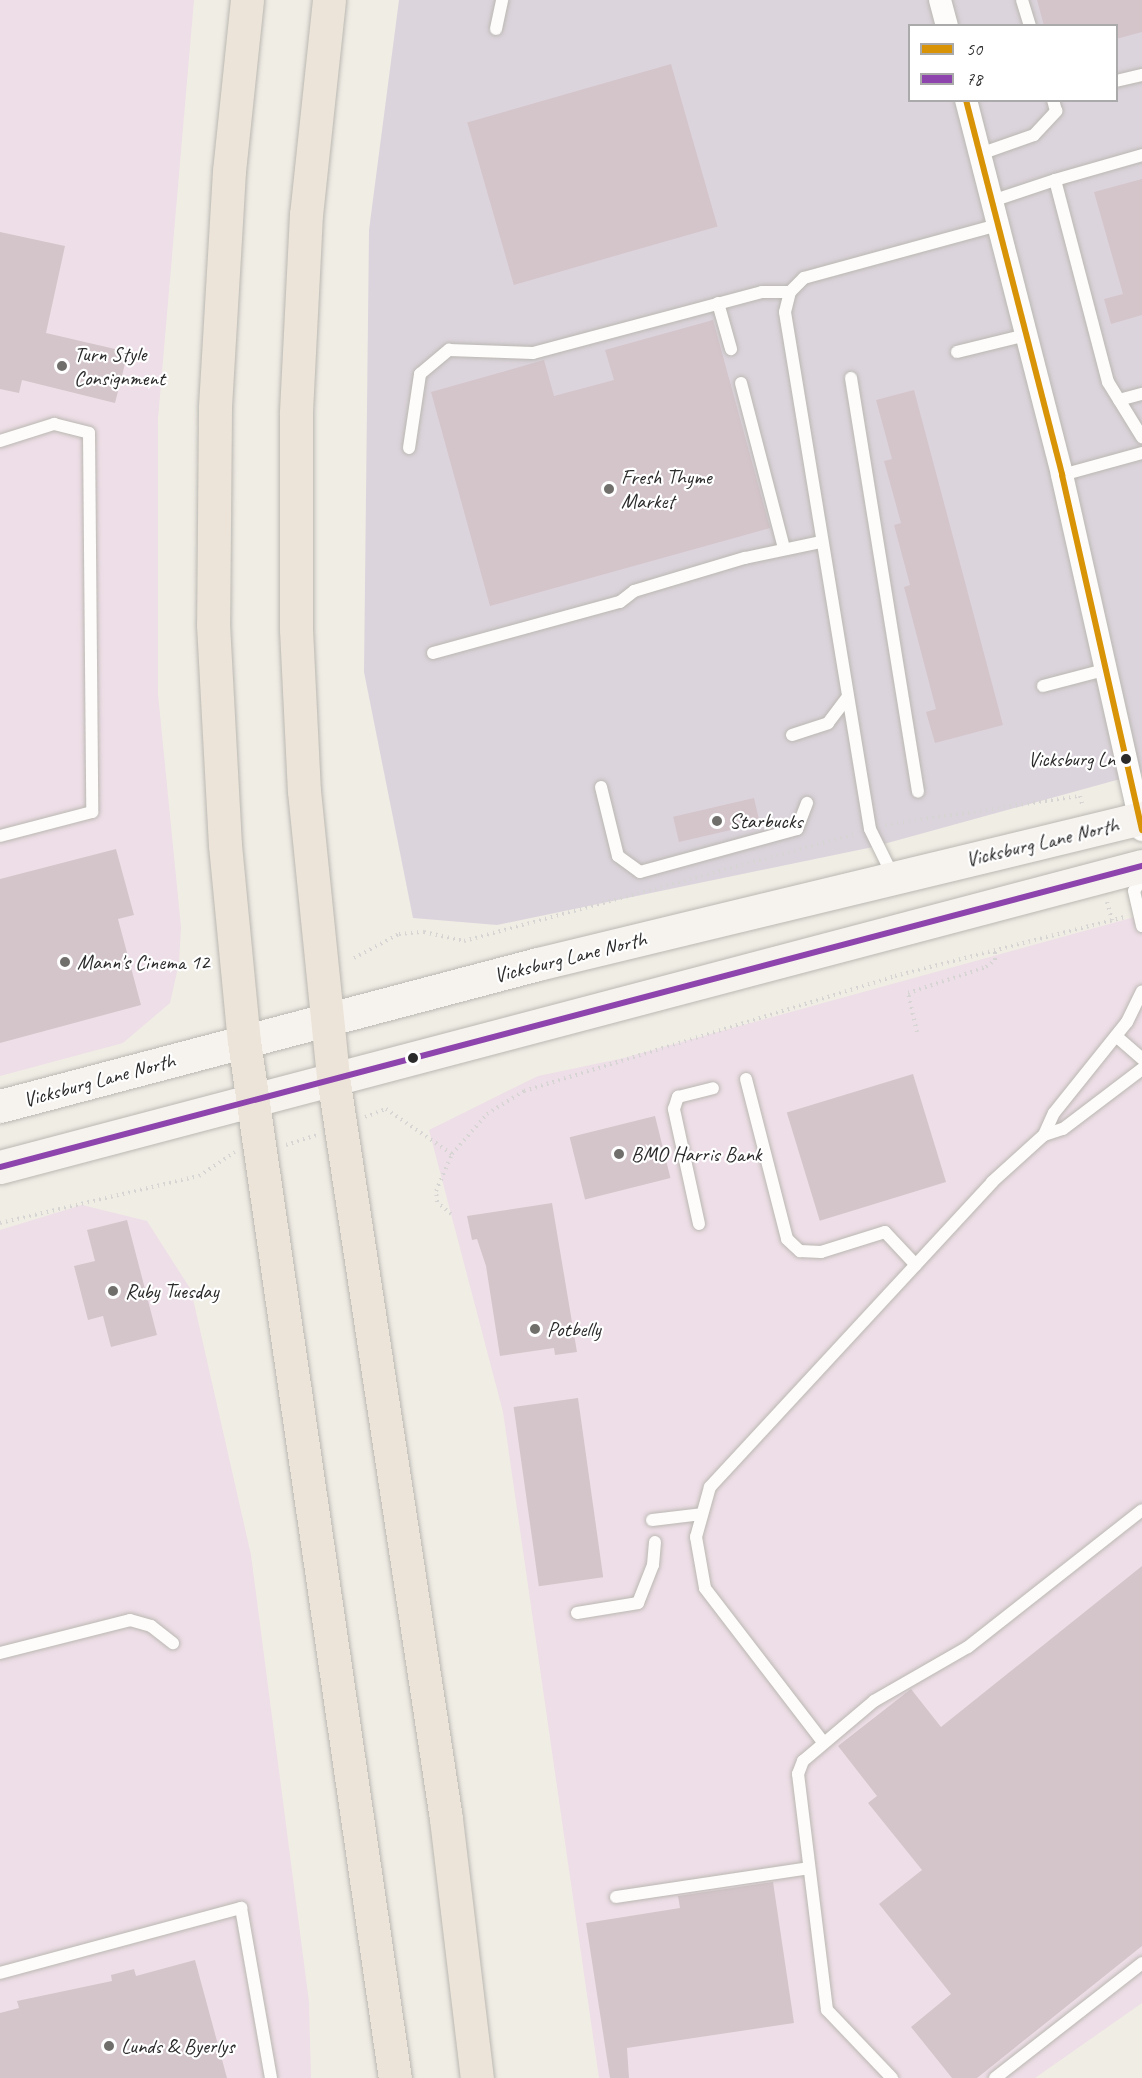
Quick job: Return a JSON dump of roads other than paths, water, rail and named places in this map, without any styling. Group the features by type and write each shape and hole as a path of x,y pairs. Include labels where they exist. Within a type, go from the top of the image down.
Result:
{"main road":[{"path":"247,0 229,171 216,397 213,624 225,845 244,1041 395,2078"},
{"path":"329,0 306,214 296,473 296,629 304,791 333,1077 446,1820 477,2078"},
{"name":"Vicksburg Lane North","path":"0,1106 244,1041 893,877 1089,832 1141,823"},
{"path":"0,1167 333,1077 1142,866"}],"street":[{"path":"940,0 946,24"},
{"path":"967,102 1062,475 1108,669 1141,823"}],"lane":[{"path":"496,29 502,0"},
{"path":"1022,0 1029,24"},
{"path":"1118,81 1142,75"},
{"path":"980,154 1034,135 1056,111 1054,102"},
{"path":"992,201 1142,154"},
{"path":"1055,180 1108,382 1142,437"},
{"path":"893,877 870,829 846,699 786,312 790,292 804,278 998,225"},
{"path":"409,448 420,374 435,357 449,350 533,353 762,292 790,292"},
{"path":"718,303 731,349"},
{"path":"957,352 1026,335"},
{"path":"851,378 918,792"},
{"path":"741,383 784,548"},
{"path":"1119,400 1142,394"},
{"path":"0,441 54,424 89,433 92,812 0,836"},
{"path":"1062,475 1142,453"},
{"path":"433,653 620,602 634,591 784,548 821,542"},
{"path":"1043,686 1108,669"},
{"path":"792,735 828,723 846,699"},
{"path":"601,787 618,856 640,872 797,829 807,803"},
{"path":"1142,879 1134,891 1142,926"},
{"path":"823,1742 705,1588 696,1537 710,1487 916,1264 1044,1135 1054,1113 1116,1036 1142,991"},
{"path":"1116,1036 1142,1059"},
{"path":"1044,1135 1063,1129 1142,1069"},
{"path":"746,1079 787,1239 800,1251 820,1252 885,1232 916,1264"},
{"path":"699,1224 674,1109 678,1097 713,1088"},
{"path":"892,2078 827,2010 798,1774 823,1742 874,1701 968,1647 1142,1510"},
{"path":"652,1520 702,1514"},
{"path":"577,1613 638,1603 653,1565 655,1542"},
{"path":"0,1653 130,1620 151,1626 173,1643"},
{"path":"616,1897 809,1868"},
{"path":"0,1973 241,1908 271,2078"},
{"path":"995,2078 1142,1963"}],"place":[{"name":"Turn Style Consignment","path":"62,366"},
{"name":"Fresh Thyme Market","path":"609,489"},
{"name":"Vicksburg Ln","path":"1126,759"},
{"name":"Starbucks","path":"717,821"},
{"name":"Mann's Cinema 12","path":"65,962"},
{"name":"BMO Harris Bank","path":"619,1154"},
{"name":"Ruby Tuesday","path":"113,1291"},
{"name":"Potbelly","path":"535,1329"},
{"name":"Lunds & Byerlys","path":"109,2046"}]}
